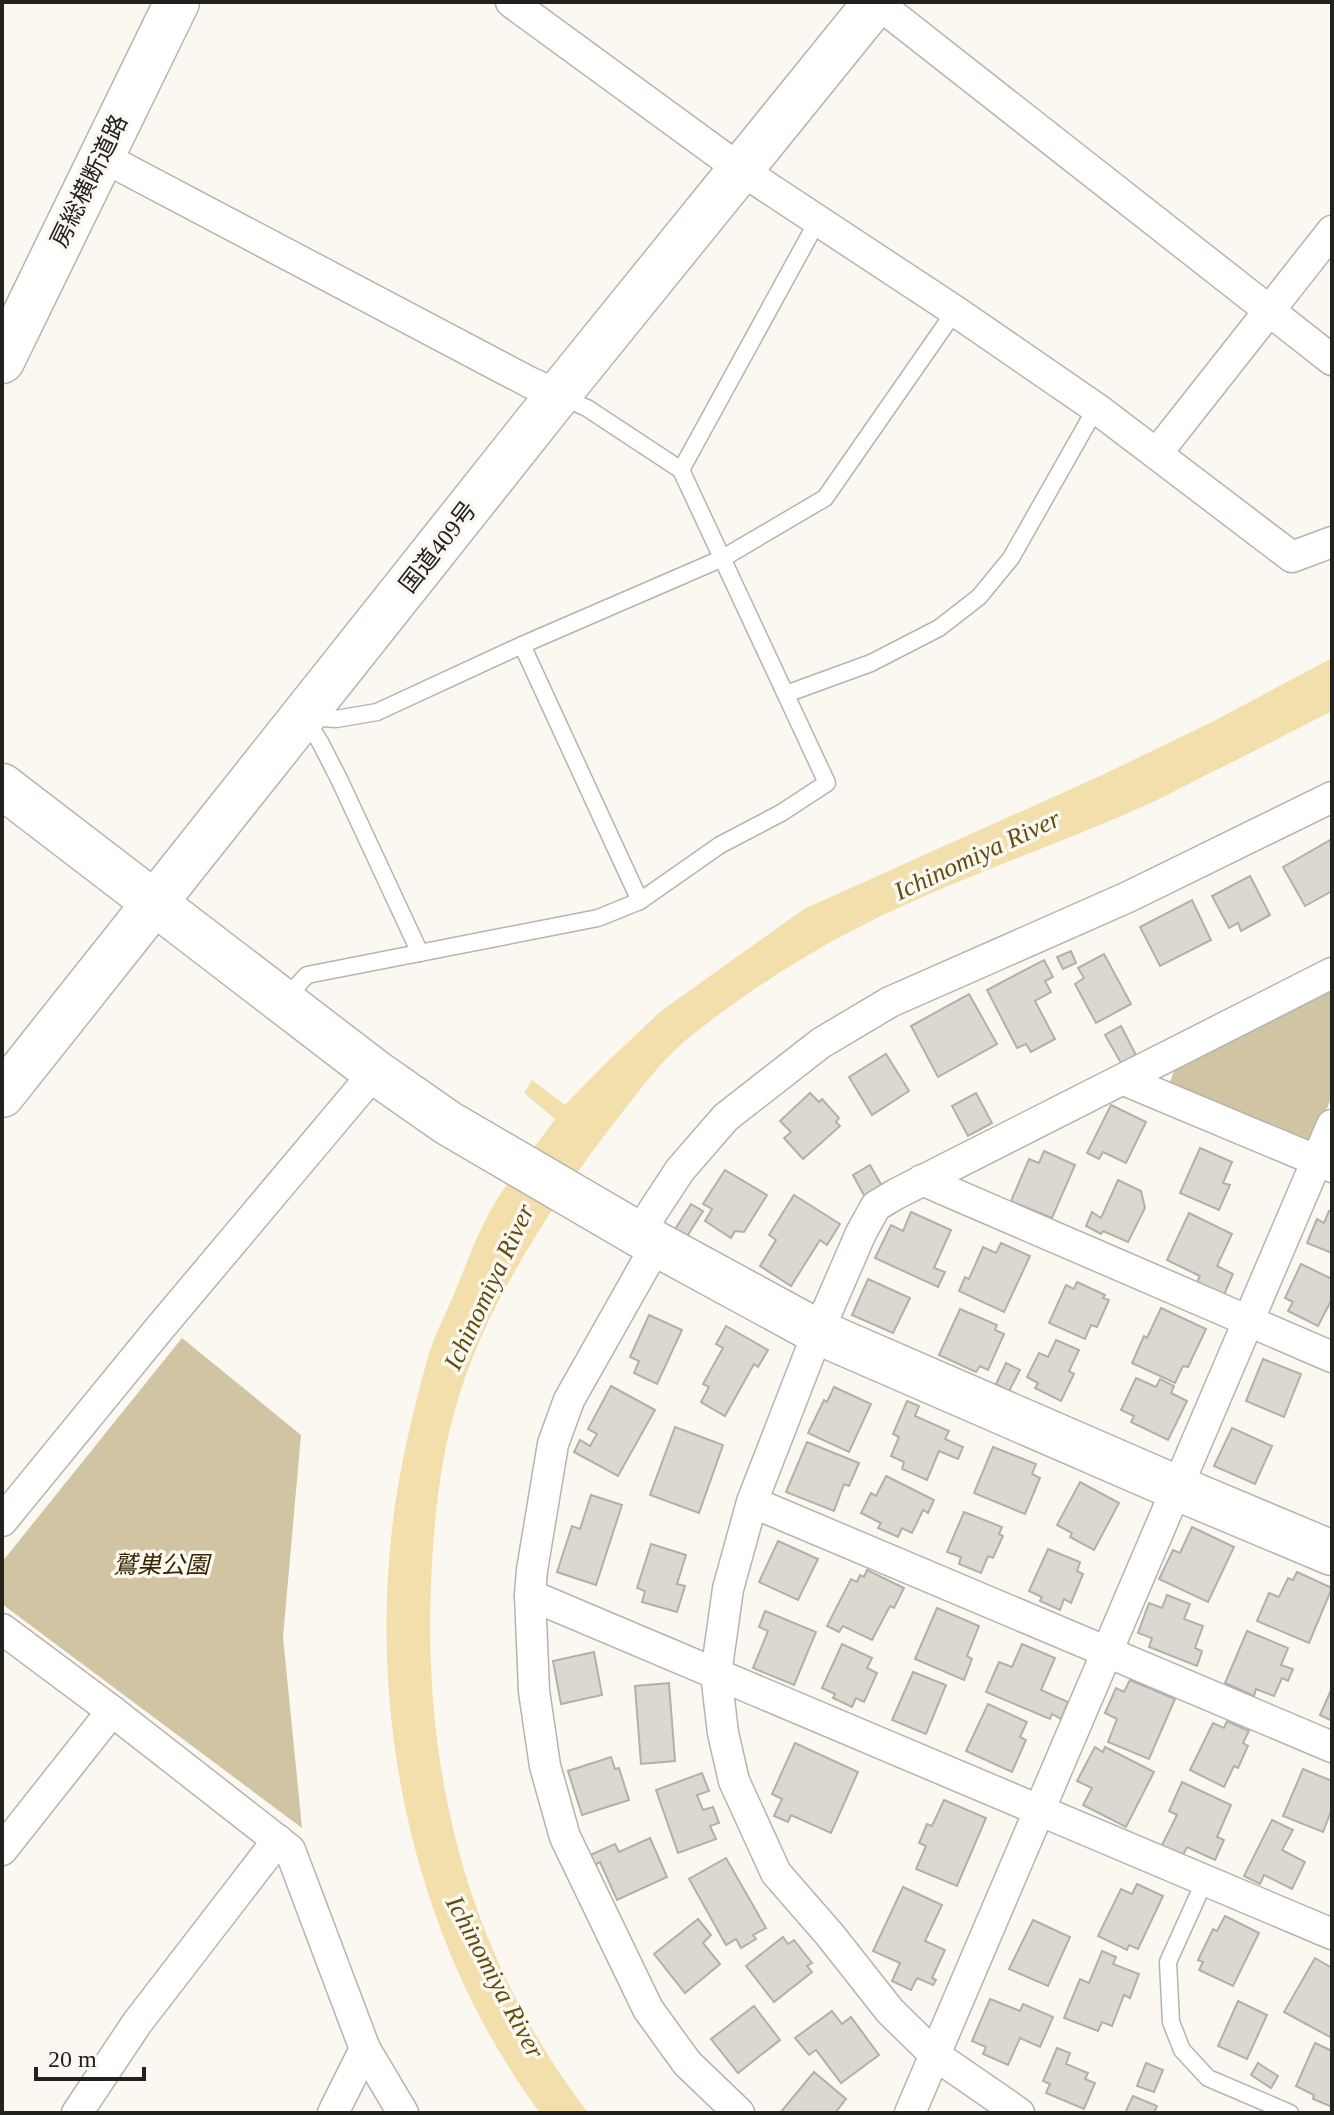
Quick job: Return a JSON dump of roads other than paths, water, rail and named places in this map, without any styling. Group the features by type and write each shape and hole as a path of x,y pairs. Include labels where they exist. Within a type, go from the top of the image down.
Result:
{"main road":[{"name":"房総横断道路","path":"2,361 177,2"},
{"name":"国道409号","path":"2,1095 558,395 876,2"},
{"path":"2,786 375,1072 448,1123 647,1239 818,1332 1332,1553"}],"street":[{"path":"876,2 1332,360"},
{"path":"516,3 741,170 1096,408 1292,557 1332,542"},
{"path":"101,156 558,395"},
{"path":"1157,453 1332,231"},
{"path":"739,2113 687,2063 648,2009 565,1837 545,1766 534,1691 530,1595 553,1444 569,1400 680,1170 726,1117 821,1043 890,1002 1128,897 1332,797"},
{"path":"1019,2113 935,2055 890,2011 776,1873 734,1781 723,1733 716,1674 728,1589 752,1502 818,1332 876,1206 1332,973"},
{"path":"2,1521 375,1072"},
{"path":"1124,1080 1324,1164"},
{"path":"910,2113 1249,1321 1324,1164 1332,1125"},
{"path":"922,1180 1332,1357"},
{"path":"752,1502 1332,1747"},
{"path":"530,1595 1332,1934"},
{"path":"2,1629 290,1850 365,2049 403,2113"},
{"path":"2,1850 112,1711"},
{"path":"77,2113 137,2023 278,1840"},
{"path":"333,2113 365,2049"}],"lane":[{"path":"681,470 818,220"},
{"path":"304,716 336,719 377,712 723,558 825,498 955,311"},
{"path":"282,1002 307,975 598,918 640,901 720,845 781,813 827,783 681,470 587,408 558,395"},
{"path":"786,694 871,663 939,628 979,597 1011,558 1096,408"},
{"path":"522,645 640,901"},
{"path":"304,716 339,779 420,953"},
{"path":"1205,1880 1168,1962 1171,2022 1182,2050 1208,2078 1290,2113"}],"water":[{"name":"Ichinomiya River","path":"1332,658 1332,711 1144,806 957,882 869,922 790,966 716,1017 666,1059 610,1128 560,1198 503,1292 469,1367 447,1440 434,1534 431,1655 435,1726 446,1795 462,1862 484,1928 512,1991 547,2053 588,2113 540,2113 498,2049 462,1981 433,1909 412,1835 397,1759 388,1683 387,1606 392,1529 412,1420 430,1350 491,1209 555,1119 524,1093 532,1080 565,1105 661,1011 804,909 1100,776 1212,722"}],"park label":[{"name":"鷲巣公園","path":"161,1565"}]}
